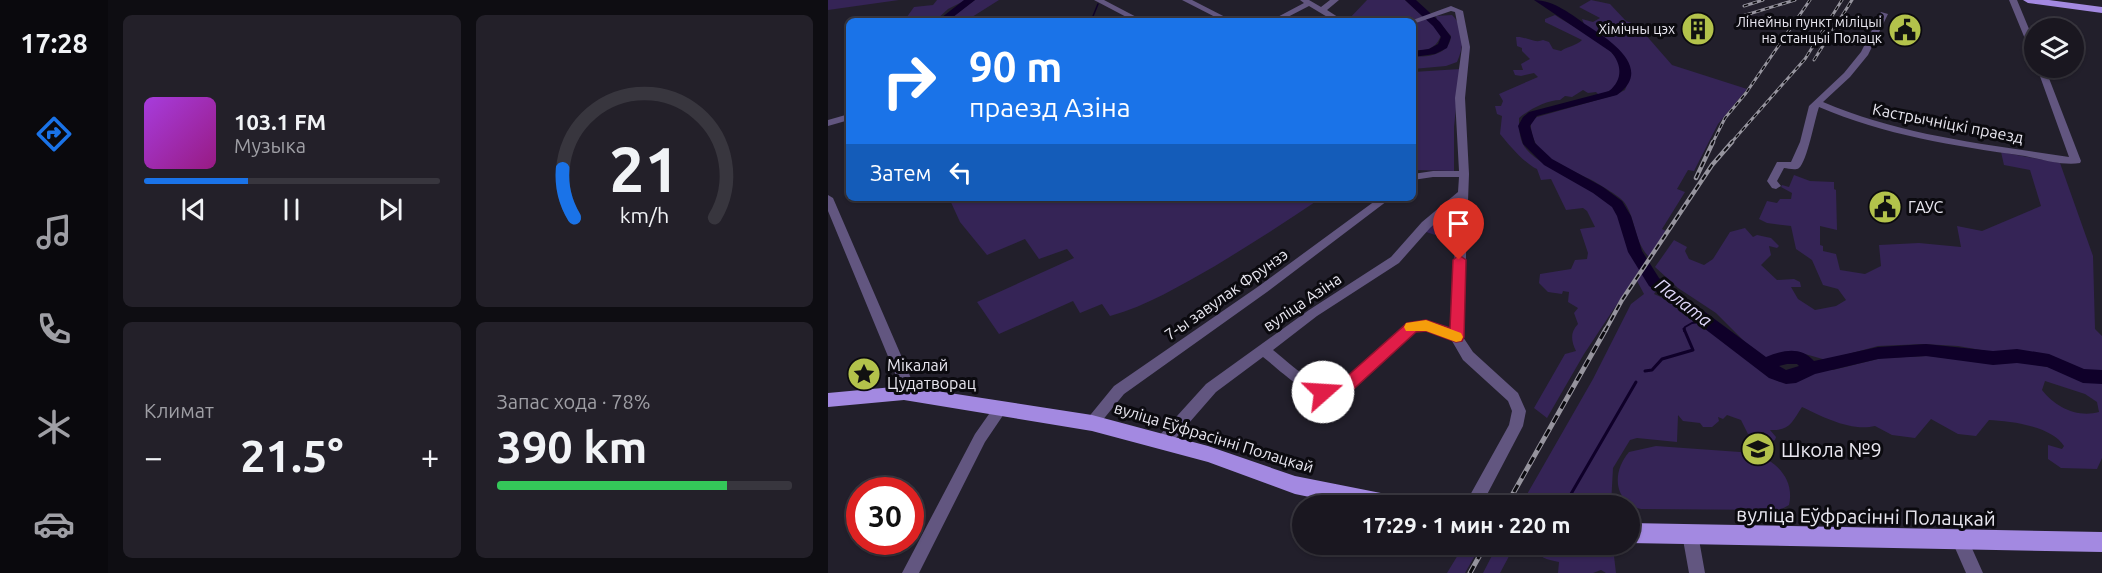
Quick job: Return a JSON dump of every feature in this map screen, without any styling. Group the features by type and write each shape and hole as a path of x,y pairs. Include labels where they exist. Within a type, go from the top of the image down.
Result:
{"main road":[{"path":"2028,0 2102,10"},
{"name":"вуліца Еўфрасінні Полацкай","path":"828,400 850,396 904,393 1092,423 1237,464 1295,485 1345,495"},
{"name":"вуліца Еўфрасінні Полацкай","path":"1640,533 2102,542"}],"street":[{"path":"1098,0 1134,18"},
{"path":"1186,0 1223,18"},
{"path":"1321,11 1335,0"},
{"path":"2013,0 2024,27"},
{"path":"1279,18 1306,2 1334,18"},
{"path":"1416,21 1451,8 1458,10 1465,35 1466,47 1460,98 1464,174 1456,337 1468,356 1513,397 1520,414 1516,426 1478,495"},
{"path":"1776,186 1772,181 1781,164 1795,166 1805,142 1814,106 1847,75 1865,52 1884,14"},
{"name":"Кастрычніцкі праезд","path":"1818,103 1853,119 1939,139 2076,161 2045,78"},
{"path":"828,123 846,118"},
{"path":"1416,177 1464,174"},
{"name":"вуліца Азіна","path":"1163,442 1211,388 1263,349 1395,260 1435,217 1463,193"},
{"path":"828,198 906,383 904,393"},
{"name":"7-ы завулак Фрунзэ","path":"1092,423 1119,390 1263,289 1382,201"},
{"path":"1435,217 1450,217 1461,222"},
{"path":"1263,349 1296,375 1323,392 1333,394 1340,391 1412,327 1426,325 1456,337"},
{"path":"910,573 980,438 1000,408"},
{"path":"1690,534 1697,573"},
{"path":"1960,541 1975,573"}],"shaded area":[{"path":"828,0 899,0 828,10"},
{"path":"937,0 966,0 948,9 938,18 906,18 914,7 933,5"},
{"path":"975,0 999,0 972,17 979,18 951,18"},
{"path":"1367,0 1405,0 1423,17 1416,19 1350,18"},
{"path":"1591,0 1610,4 1626,21 1637,25 1672,65 1747,89 1718,124 1694,171 1688,170 1677,189 1685,192 1662,229 1666,231 1649,257 1640,243 1631,215 1622,200 1594,181 1557,163 1546,155 1532,135 1531,121 1537,117 1615,95 1625,90 1628,77 1623,56 1606,39 1574,20 1584,24 1582,19 1593,22 1600,18 1579,7"},
{"path":"1452,15 1460,26 1461,50 1457,62 1446,66 1416,69 1416,56 1437,54 1450,42 1451,36 1436,16"},
{"path":"1555,15 1596,40 1614,56 1620,65 1621,74 1619,83 1607,92 1599,95 1596,92 1588,93 1583,90 1572,97 1565,96 1560,100 1544,103 1528,111 1519,118 1522,143 1540,161 1612,205 1620,217 1637,265 1657,290 1654,294 1681,306 1767,375 1780,382 1799,381 1811,370 1833,370 1882,358 1929,356 1997,364 2020,362 2048,367 2083,381 2102,383 2102,458 2097,469 2061,468 2048,459 2048,445 2062,449 2064,446 2058,439 2041,429 2019,423 1989,420 1976,436 1958,434 1931,419 1915,438 1892,435 1875,426 1847,425 1802,407 1786,427 1770,430 1776,437 1775,440 1769,442 1765,439 1764,432 1748,434 1741,420 1727,415 1723,419 1718,417 1719,421 1712,427 1703,427 1700,423 1683,421 1678,415 1677,442 1637,438 1630,440 1613,468 1612,495 1527,495 1593,379 1631,304 1644,294 1635,277 1584,354 1547,418 1534,408 1565,354 1576,351 1572,337 1578,324 1574,313 1578,308 1568,302 1569,292 1563,291 1562,294 1548,292 1539,283 1540,274 1571,269 1575,260 1587,259 1588,253 1580,229 1595,227 1583,208 1566,210 1551,179 1541,180 1537,169 1522,159 1500,134 1502,116 1497,114 1495,106 1501,106 1503,101 1499,94 1538,77 1534,73 1515,75 1513,70 1523,70 1521,64 1530,59 1522,48 1517,46 1516,37 1543,40 1549,42 1553,49 1561,51 1582,40 1545,22 1545,19","holes":["2045,381 2085,394 2097,402 2099,412 2075,412 2060,406 2042,390"]},
{"path":"1428,18 1441,35 1437,43 1430,48 1416,50 1416,23"},
{"path":"1460,69 1454,127 1454,171 1416,170 1416,72"},
{"path":"2001,152 2060,163 2093,256 2095,329 2102,336 2102,371 2084,371 2046,355 2012,350 1998,353 1958,346 1923,344 1878,346 1826,360 1786,352 1766,359 1752,349 1716,313 1678,288 1655,267 1674,240 1687,247 1685,251 1689,259 1704,265 1713,259 1730,232 1745,228 1753,237 1757,235 1771,238 1779,246 1777,248 1769,246 1771,255 1761,265 1777,280 1794,279 1800,282 1801,287 1791,287 1798,299 1815,310 1836,306 1846,300 1838,289 1823,285 1812,260 1796,249 1791,226 1767,223 1759,219 1767,201 1777,203 1780,199 1791,199 1792,193 1781,187 1782,185 1789,187 1794,175 1810,181 1834,182 1837,230 1820,226 1820,245 1823,246 1823,251 1836,254 1840,270 1865,274 1881,266 1879,245 1919,243 1961,247 1957,226 1982,231 2041,206 2030,170 2004,165"},
{"path":"950,201 1316,201 1215,266 1137,307 1110,316 1102,304 1080,313 1073,301 999,334 977,302 1074,258 1067,249 1039,259 1025,239 987,255 960,222"},
{"path":"1443,219 1456,223 1457,242 1423,231 1435,220"},
{"path":"1656,446 1754,453 1770,461 1782,472 1789,487 1789,505 1780,510 1641,509 1640,495 1621,495 1618,485 1620,468 1629,452"},
{"path":"1458,555 1475,555 1465,573 1447,573"},
{"path":"1492,555 1510,555 1500,573 1483,573"},
{"path":"1611,555 1614,556 1616,573 1606,573 1601,570 1593,573 1558,573 1559,562 1541,556"}],"waterway":[{"name":"Палата","path":"946,18 970,0"},
{"name":"Палата","path":"1410,0 1437,24 1446,37 1443,46 1431,52 1416,54"},
{"name":"Палата","path":"1539,0 1582,26 1614,50 1623,61 1625,76 1621,86 1613,93 1533,114 1524,126 1529,144 1548,162 1598,190 1617,204 1624,216 1635,252 1654,282 1765,366"},
{"path":"1092,18 1098,4"},
{"path":"1684,330 1692,323 1707,321"},
{"path":"1645,371 1652,370 1662,359 1693,350 1684,330"},
{"name":"Палата","path":"1811,368 1878,353 1926,350 1993,358 2017,356 2049,361 2083,376 2102,377"},
{"path":"1765,366 1783,358 1797,357 1802,358 1811,368"},
{"name":"Палата","path":"1765,366 1786,377 1796,376 1811,368"},
{"path":"1570,495 1636,382"}],"railway":[{"path":"1744,6 1763,0"},
{"path":"1739,17 1795,0"},
{"path":"1713,142 1725,118 1746,93 1810,0"},
{"path":"1730,144 1805,59 1842,0"},
{"path":"1814,60 1852,0"},
{"path":"1696,178 1713,142"},
{"path":"1605,331 1622,300 1712,165 1732,142"},
{"path":"1512,495 1606,329"},
{"path":"1470,573 1480,555"}],"slow traffic":[{"path":"1411,327 1426,325 1456,337"}],"place":[{"name":"Хімічны цэх","path":"1698,29"},
{"name":"Лінейны пункт міліцыі на станцыі Полацк","path":"1905,30"},
{"name":"ГАУС","path":"1885,207"},
{"name":"Мікалай Цудатворац","path":"864,374"},
{"name":"Школа №9","path":"1758,449"}],"route":[{"path":"1323,392 1333,394 1340,391 1412,327 1426,325 1456,337 1459,260"}]}
